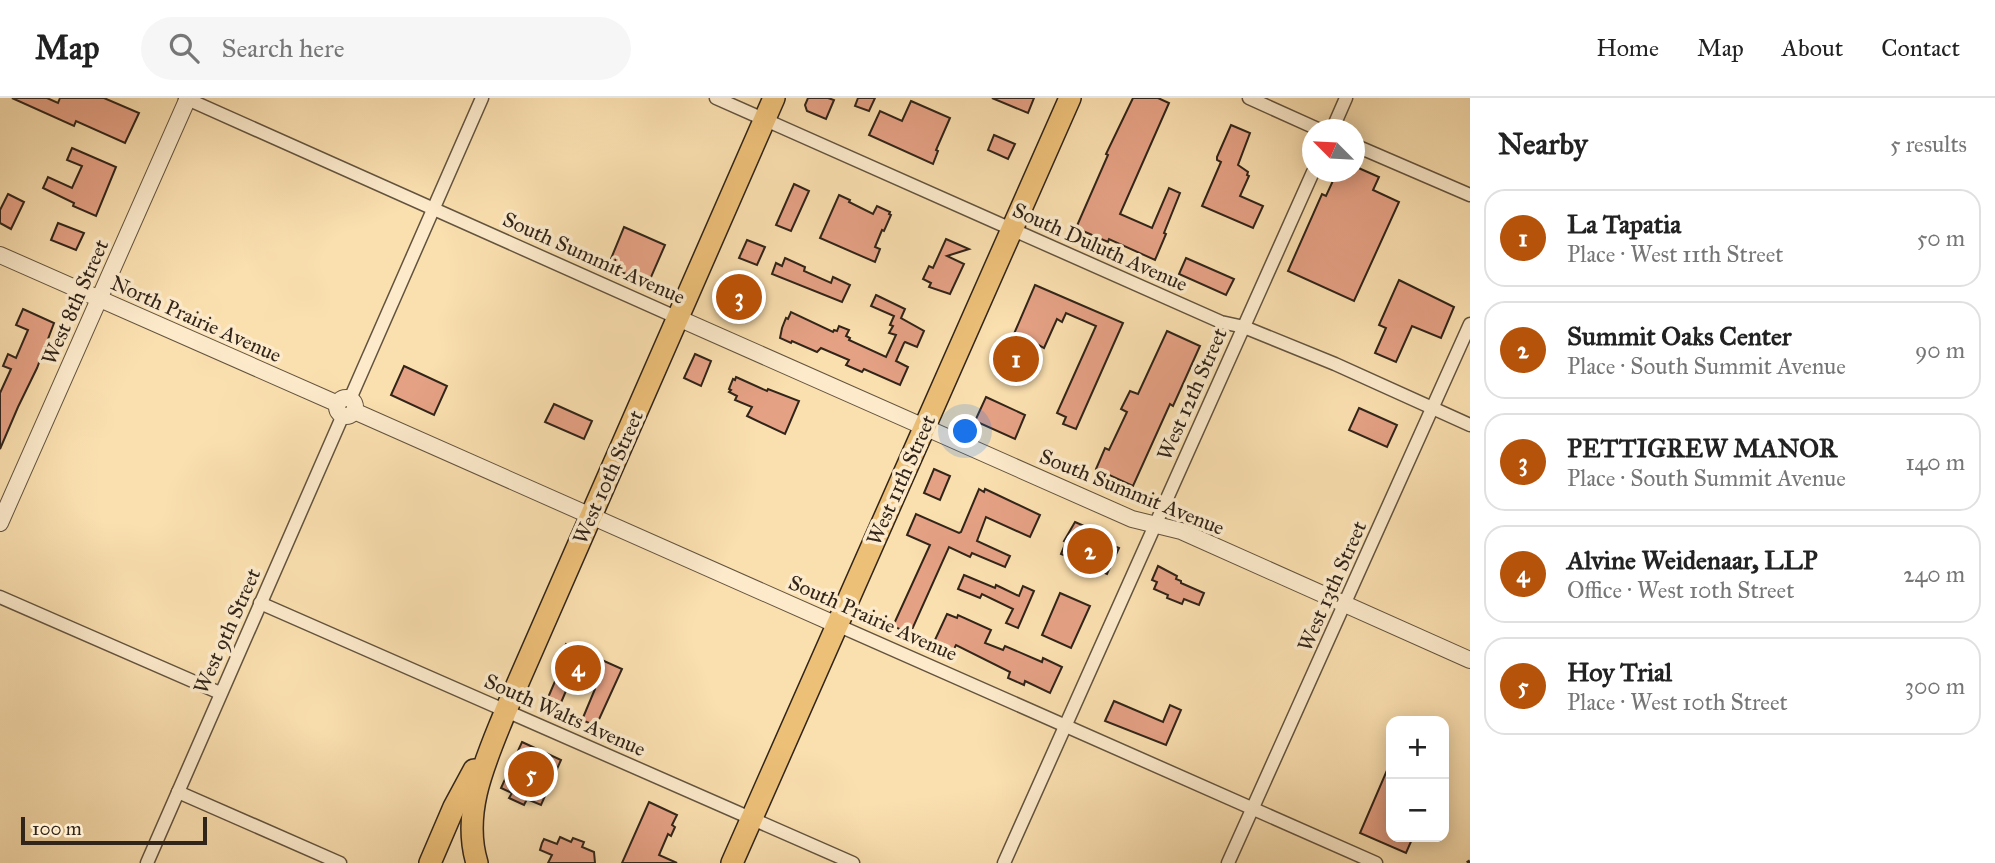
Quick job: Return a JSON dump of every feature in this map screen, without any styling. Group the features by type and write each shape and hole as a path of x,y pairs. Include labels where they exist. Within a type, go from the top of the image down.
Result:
{"main road":[{"name":"West 10th Street","path":"477,863 472,832 476,793 506,709 774,98"},
{"name":"West 11th Street","path":"732,863 1070,98"},
{"path":"430,863 454,807 506,709"}],"street":[{"name":"South Summit Avenue","path":"187,98 433,210 1132,519 1181,531 1470,660"},
{"name":"West 8th Street","path":"0,523 187,98"},
{"name":"West 9th Street","path":"147,863 482,98"},
{"name":"South Duluth Avenue","path":"716,98 1221,322 1244,327 1335,364 1470,425"},
{"path":"1249,98 1302,122"},
{"path":"1337,119 1346,98"},
{"path":"1365,150 1470,195"},
{"name":"West 12th Street","path":"1004,863 1309,182"},
{"name":"North Prairie Avenue","path":"0,255 346,407"},
{"name":"West 13th Street","path":"1228,863 1470,324"},
{"name":"South Prairie Avenue","path":"346,407 1376,863"},
{"path":"0,597 220,693"},
{"name":"South Walts Avenue","path":"260,603 853,863"},
{"path":"178,792 340,863"}],"building":[{"path":"12,98 47,98 58,103 60,98 104,98 139,113 125,143 76,121 74,126"},
{"path":"808,98 834,100 826,119 807,111 805,105"},
{"path":"858,98 875,98 869,111 855,106"},
{"path":"992,98 1034,98 1028,113"},
{"path":"1133,98 1158,98 1169,103 1120,214 1152,228 1169,188 1180,193 1155,260 1109,239 1108,242 1076,228 1108,155 1106,154"},
{"path":"911,101 950,118 933,164 869,135 880,111 902,121"},
{"path":"1231,125 1250,133 1238,165 1248,172 1249,176 1240,196 1263,206 1253,228 1202,206 1221,162 1217,157"},
{"path":"994,135 1015,144 1008,159 988,150"},
{"path":"72,148 116,167 96,216 43,188 48,177 72,188 82,166 67,160"},
{"path":"1365,171 1379,177 1373,190 1399,202 1354,301 1288,271 1322,194 1326,196 1332,182 1365,182"},
{"path":"794,184 809,191 791,231 776,225"},
{"path":"8,194 24,202 11,229 0,223 0,210"},
{"path":"839,195 873,214 877,206 890,212 891,215 875,247 880,249 875,262 820,238"},
{"path":"58,223 84,233 76,250 51,240"},
{"path":"624,227 665,245 648,284 608,266"},
{"path":"946,239 969,249 947,256 964,264 950,294 929,287 931,283 923,279 929,266 933,268"},
{"path":"747,240 765,247 757,265 739,258"},
{"path":"785,258 805,267 804,271 831,283 833,277 850,285 842,302 772,274 776,263 782,266"},
{"path":"1186,258 1234,279 1226,295 1179,274"},
{"path":"729,277 761,288 748,318 716,306"},
{"path":"1399,280 1454,307 1441,338 1412,326 1396,362 1375,353 1386,328 1379,325"},
{"path":"1035,285 1123,323 1076,429 1063,424 1066,417 1057,413 1096,326 1066,313 1062,322 1057,319 1044,348 1035,343 1019,380 998,371"},
{"path":"876,295 905,309 901,318 924,331 917,347 904,343 896,361 908,367 900,385 864,369 862,372 846,365 849,360 821,348 817,352 780,338 786,318 788,319 791,312 833,332 837,331 839,326 849,330 846,336 849,340 886,357 896,335 889,333 894,316 871,306"},
{"path":"23,309 54,323 37,368 0,449 0,393 11,369 3,366 8,354 16,358 28,330 16,325"},
{"path":"1167,331 1200,346 1133,486 1096,469 1105,448 1109,450 1127,412 1121,409 1130,391 1138,394"},
{"path":"695,354 711,361 701,386 684,378"},
{"path":"404,366 447,386 434,415 391,395"},
{"path":"736,377 799,401 785,434 747,416 752,407 735,400 737,396 729,392"},
{"path":"986,397 1025,415 1015,439 975,421"},
{"path":"554,404 592,421 584,439 545,422"},
{"path":"1359,408 1397,425 1387,447 1349,430"},
{"path":"934,469 950,476 940,500 924,493"},
{"path":"979,489 984,492 985,489 1040,515 1030,537 986,517 977,541 1010,556 1005,567 972,553 970,557 949,547 910,634 893,626 930,545 907,535 916,514 959,533"},
{"path":"1075,522 1100,533 1098,539 1119,548 1107,574 1061,554 1066,542 1064,541"},
{"path":"1158,566 1177,576 1176,579 1181,583 1204,593 1199,605 1184,599 1182,604 1154,589 1157,582 1152,580"},
{"path":"964,575 1019,596 1023,586 1034,591 1018,628 1006,623 1013,609 982,594 980,598 958,589"},
{"path":"1060,593 1090,606 1071,648 1042,635"},
{"path":"947,614 957,618 958,615 991,630 985,643 1003,650 1005,646 1042,662 1043,658 1062,667 1050,693 1025,681 1024,685 1008,678 1010,672 956,645 953,651 934,642"},
{"path":"566,644 622,669 596,726 582,720 595,689 571,679 560,705 547,700 562,665 558,663"},
{"path":"1114,701 1163,722 1170,705 1181,710 1166,745 1105,721"},
{"path":"522,742 561,760 541,805 527,799 524,805 509,798 512,793 501,788"},
{"path":"1386,773 1386,842 1411,842 1406,853 1360,833"},
{"path":"649,802 677,815 671,836 668,834 659,855 677,863 622,863"},
{"path":"560,837 571,842 573,838 584,842 582,847 594,852 595,863 548,863 552,855 540,850 542,843 544,839 557,844"}],"place":[{"name":"PETTIGREW MANOR","path":"739,297"},
{"name":"La Tapatia","path":"1016,359"},
{"name":"Summit Oaks Center","path":"1090,551"},
{"name":"Alvine Weidenaar, LLP","path":"578,668"},
{"name":"Hoy Trial","path":"531,774"}]}
